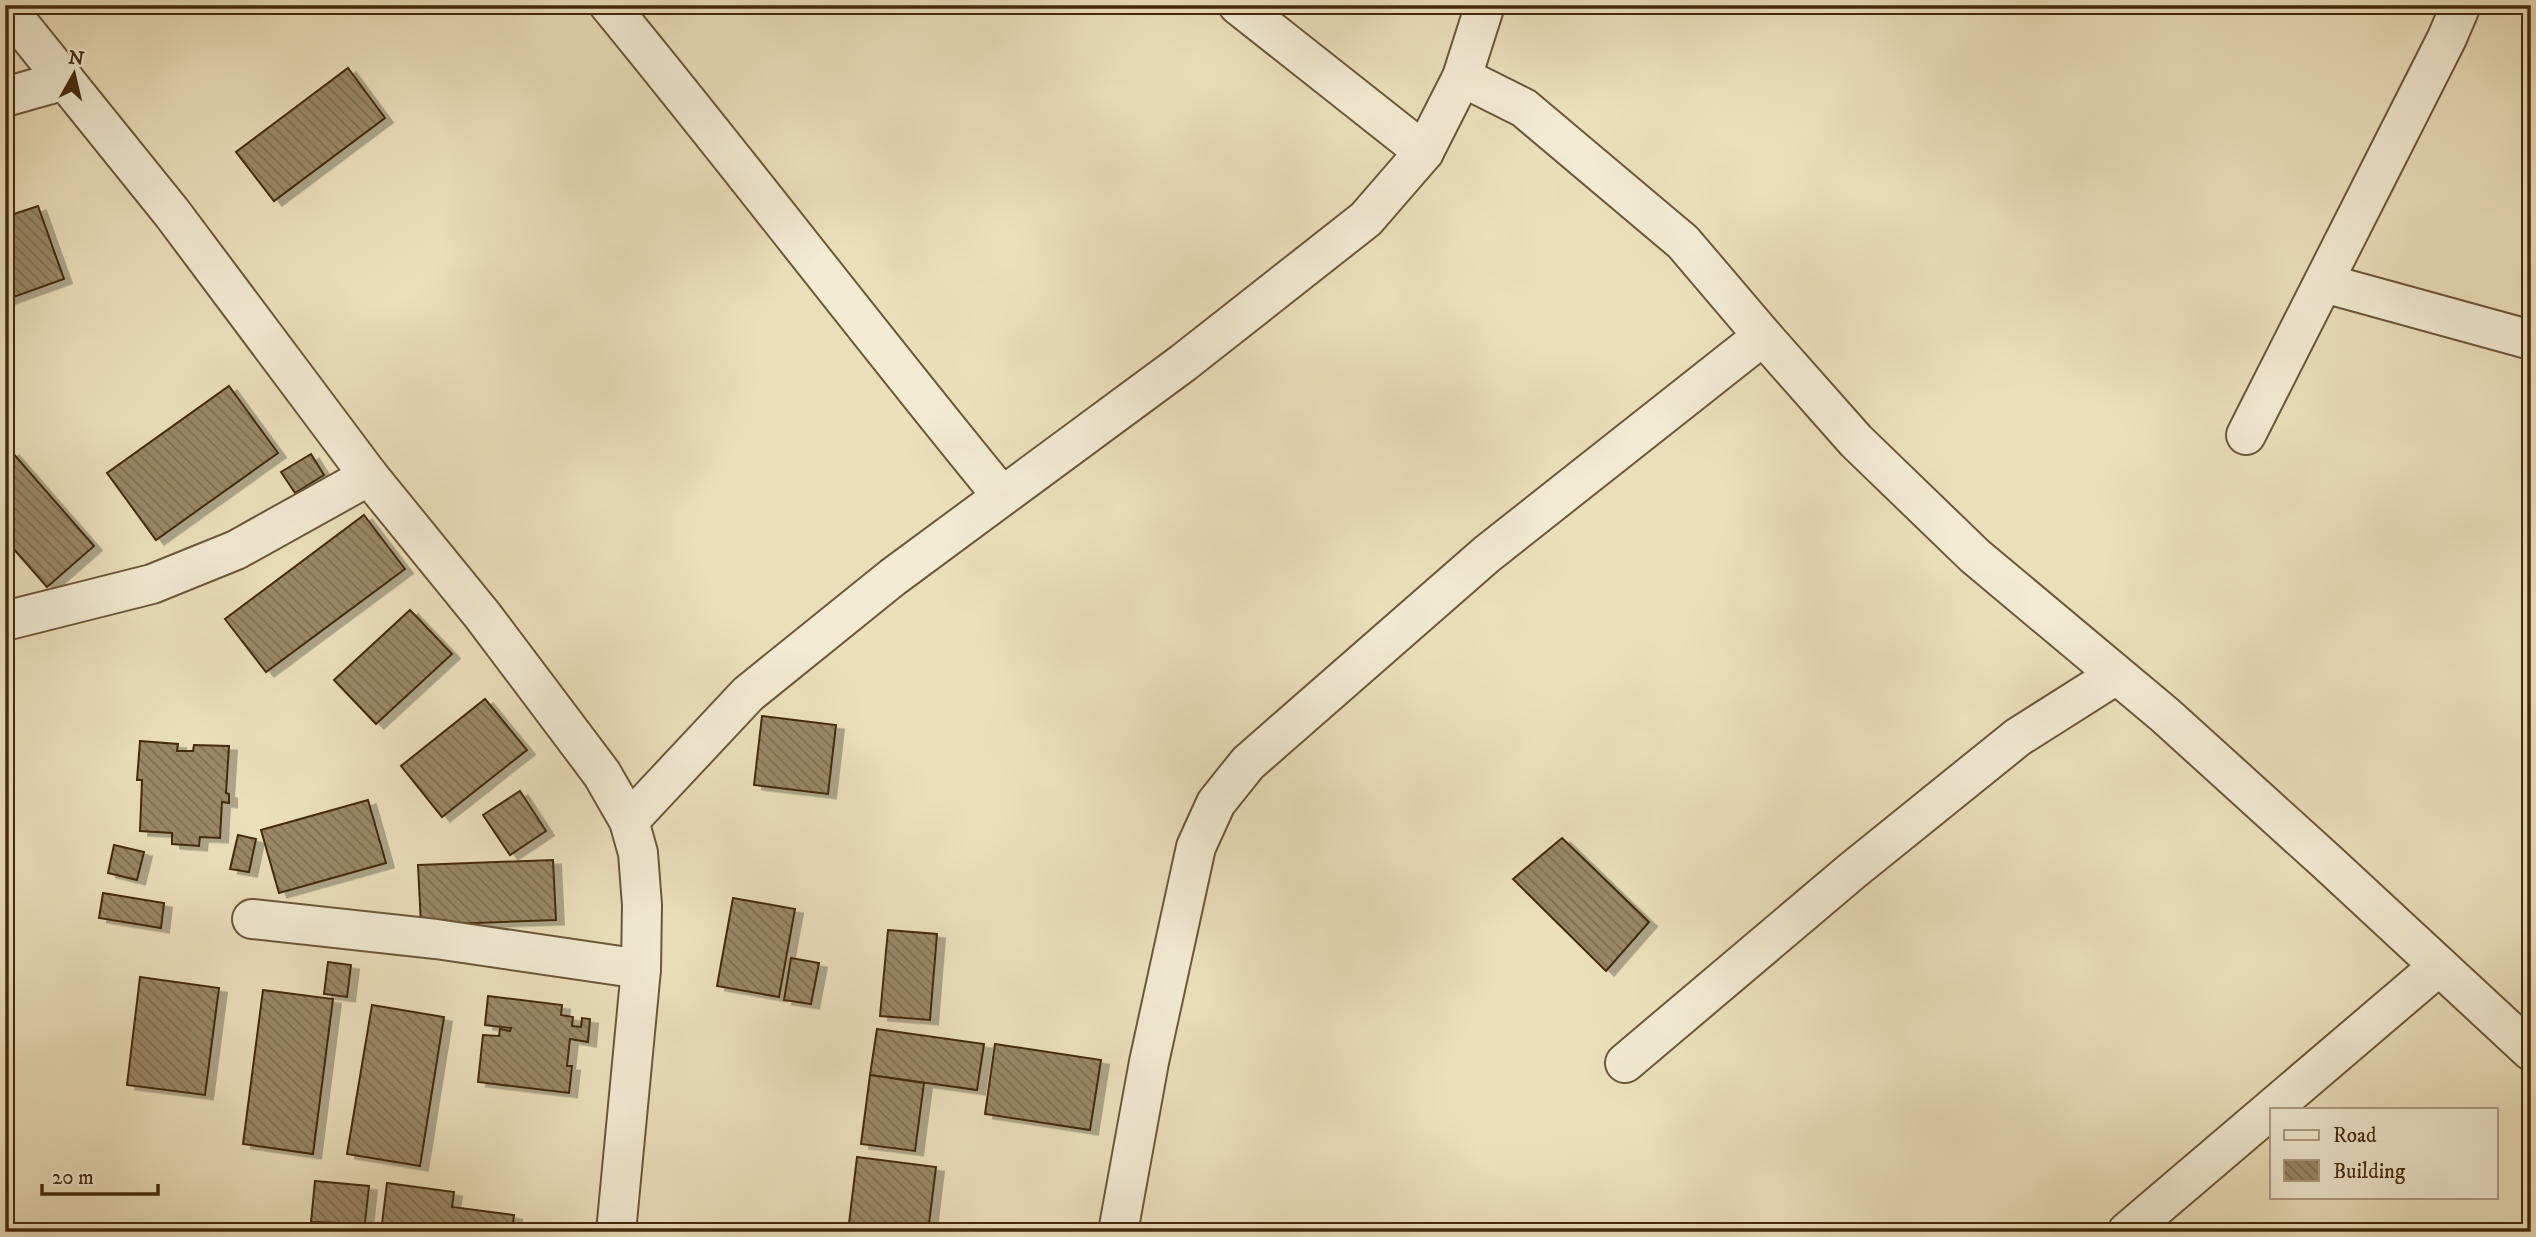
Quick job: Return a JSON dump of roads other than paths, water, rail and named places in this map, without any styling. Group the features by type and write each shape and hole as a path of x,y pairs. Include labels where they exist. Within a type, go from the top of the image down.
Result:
{"street":[{"path":"609,5 695,110 901,374 1002,496"},
{"path":"1238,5 1424,152"},
{"path":"629,821 748,694 893,577 1183,363 1366,219 1424,152 1462,77 1485,5"},
{"path":"2246,435 2447,38 2461,5"},
{"path":"5,6 172,213 369,476 483,616 594,764 629,821 638,852 642,905 641,969 616,1232"},
{"path":"1462,77 1524,108 1683,242 1856,441 1975,556 2185,733 2531,1051"},
{"path":"5,97 65,80"},
{"path":"2323,283 2531,340"},
{"path":"1118,1232 1149,1062 1196,847 1216,803 1248,763 1487,554 1763,336"},
{"path":"5,621 152,584 236,550 369,476"},
{"path":"1625,1063 1852,871 2018,737 2116,675"},
{"path":"252,919 436,939 641,969"},
{"path":"2272,1108 2439,966"},
{"path":"2127,1232 2270,1110"}]}
